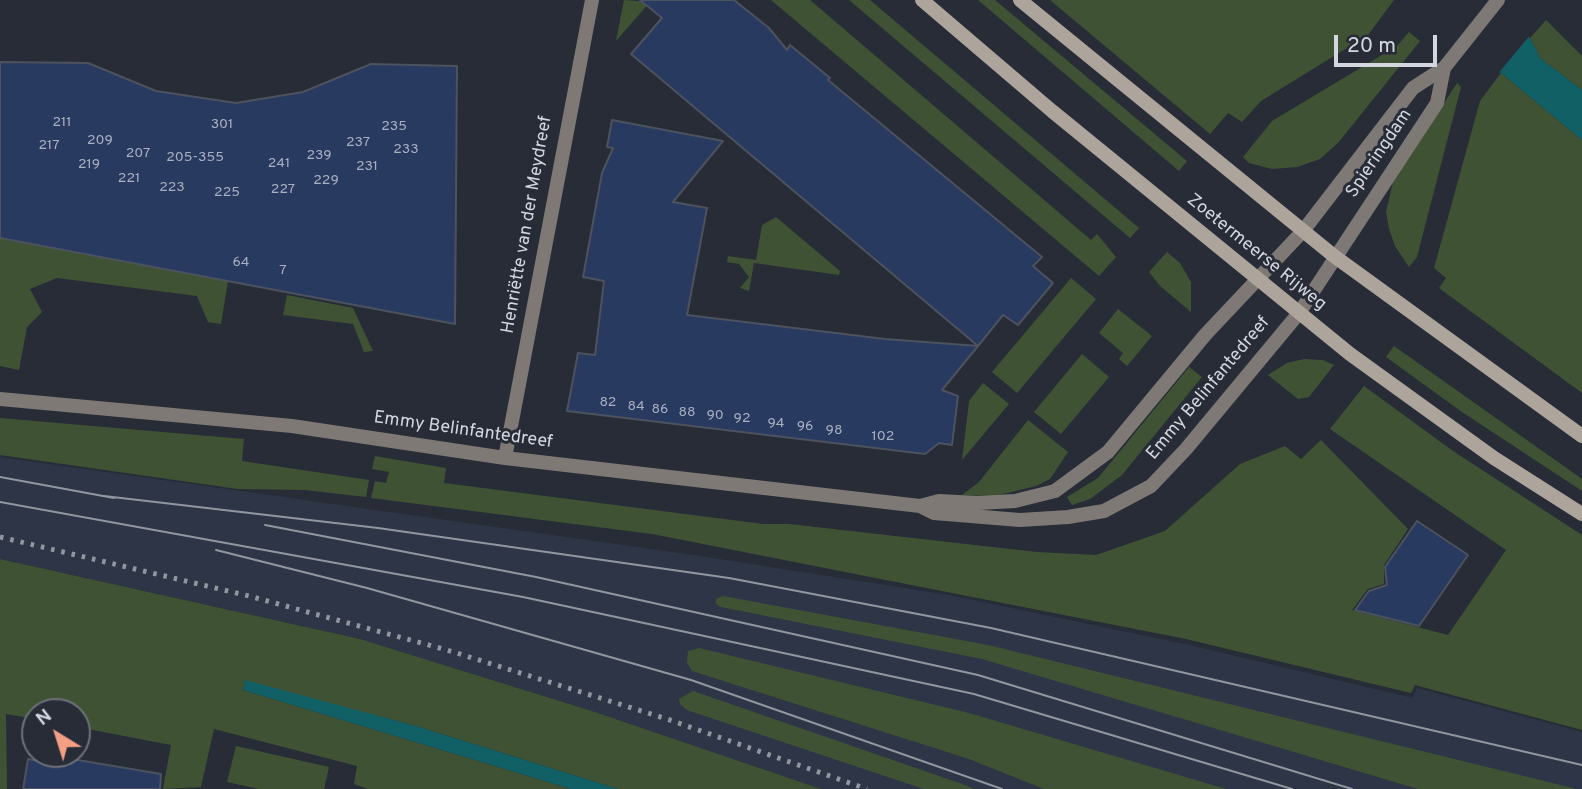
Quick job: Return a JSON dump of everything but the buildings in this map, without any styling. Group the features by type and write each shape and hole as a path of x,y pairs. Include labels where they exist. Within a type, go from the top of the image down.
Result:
{"main road":[{"name":"Zoetermeerse Rijweg","path":"922,0 1299,313 1494,458 1582,514"},
{"path":"1020,0 1334,256 1582,436"}],"street":[{"name":"Henriëtte van der Meydreef","path":"505,458 592,0"},
{"name":"Spieringdam","path":"1303,231 1413,88 1444,68 1498,0"},
{"name":"Spieringdam","path":"1334,256 1437,103 1444,68"},
{"name":"Emmy Belinfantedreef","path":"920,506 939,500 978,503 1016,501 1055,491 1080,476 1108,452 1205,335 1303,231"},
{"name":"Emmy Belinfantedreef","path":"0,399 292,426 505,458 920,506 934,513 1020,520 1104,511 1151,486 1186,449 1299,313 1334,256"}],"shaded area":[{"path":"624,0 650,2 616,41"},
{"path":"771,0 810,0 1091,240 1097,234 1116,257 1099,276"},
{"path":"849,0 870,0 1139,228 1130,238"},
{"path":"978,0 995,0 1187,161 1179,171"},
{"path":"1050,0 1394,0 1368,35 1261,101 1242,122 1228,113 1210,134"},
{"path":"1402,0 1482,0 1530,38 1540,58 1582,90 1582,140 1501,73"},
{"path":"1546,20 1582,56 1582,90 1540,58 1530,38"},
{"path":"1409,32 1420,41 1338,143 1320,159 1297,167 1272,169 1249,163 1243,157 1272,121 1397,46"},
{"path":"1501,73 1582,140 1582,393 1439,288 1446,278 1434,268 1480,101"},
{"path":"1457,83 1461,87 1417,257 1409,267 1395,246 1389,229 1386,212 1393,182"},
{"path":"776,217 840,271 839,275 754,263 749,291 740,288 749,277 739,264 727,262 728,256 756,260 762,225"},
{"path":"0,238 228,281 221,324 208,322 197,296 57,278 30,289 42,312 27,327 19,370 0,366"},
{"path":"1167,252 1180,263 1191,282 1191,312 1160,286 1149,272"},
{"path":"1071,278 1096,299 1017,393 992,372"},
{"path":"287,295 353,308 373,351 364,352 353,324 283,315"},
{"path":"1118,309 1152,336 1127,366 1119,359 1123,353 1099,333"},
{"path":"1394,346 1582,479 1582,491 1462,412 1386,357"},
{"path":"1082,354 1109,377 1061,434 1034,412"},
{"path":"1304,359 1323,360 1334,365 1309,397 1298,399 1268,375 1287,363"},
{"path":"1189,367 1202,377 1122,475 1090,499 1072,505 1067,497 1098,478"},
{"path":"983,383 1009,404 962,460 969,401"},
{"path":"1364,386 1453,451 1582,535 1582,730 1415,685 1411,693 1186,639 652,534 371,498 375,481 386,483 389,472 372,469 375,456 446,468 444,483 763,524 789,524 1037,552 1096,555 1165,531 1240,464 1285,446 1301,459 1321,440 1408,529 1384,565 1384,584 1368,589 1352,610 1448,635 1506,550 1330,429"},
{"path":"0,418 244,439 242,461 369,480 366,497 305,490 238,489 0,455"},
{"path":"1028,420 1068,452 1050,479 1036,486 995,496 962,495 979,482"},
{"path":"0,457 694,555 949,595 1185,644 1413,698 1417,688 1582,732 1582,789 821,789 595,712 360,639 0,559"},
{"path":"0,559 360,639 595,712 821,789 618,789 416,726 245,681 243,690 571,789 368,789 354,784 357,766 214,729 201,787 163,789 171,745 91,730 91,698 21,698 21,717 6,714 7,789 0,789"},
{"path":"723,596 988,645 1577,789 1418,789 982,659 721,607 716,604 716,599"},
{"path":"699,648 969,713 1226,789 1044,789 969,759 692,671 687,663 688,651"},
{"path":"245,680 416,726 618,789 571,789 243,690"},
{"path":"693,691 974,789 924,789 687,710 680,704 679,699"},
{"path":"236,746 329,767 324,789 259,789 227,782"}],"pier":[{"path":"1398,0 1487,0 1531,34 1497,75"}],"tram line":[{"path":"0,477 114,498"},
{"path":"104,496 378,528 729,578 991,628 1582,765"},
{"path":"0,502 523,597 974,694 1292,789"},
{"path":"265,525 536,577 978,675 1352,789"},
{"path":"216,550 367,588 691,680 1002,789"}],"railway":[{"path":"0,537 249,596 447,650 667,719 867,789"}]}
